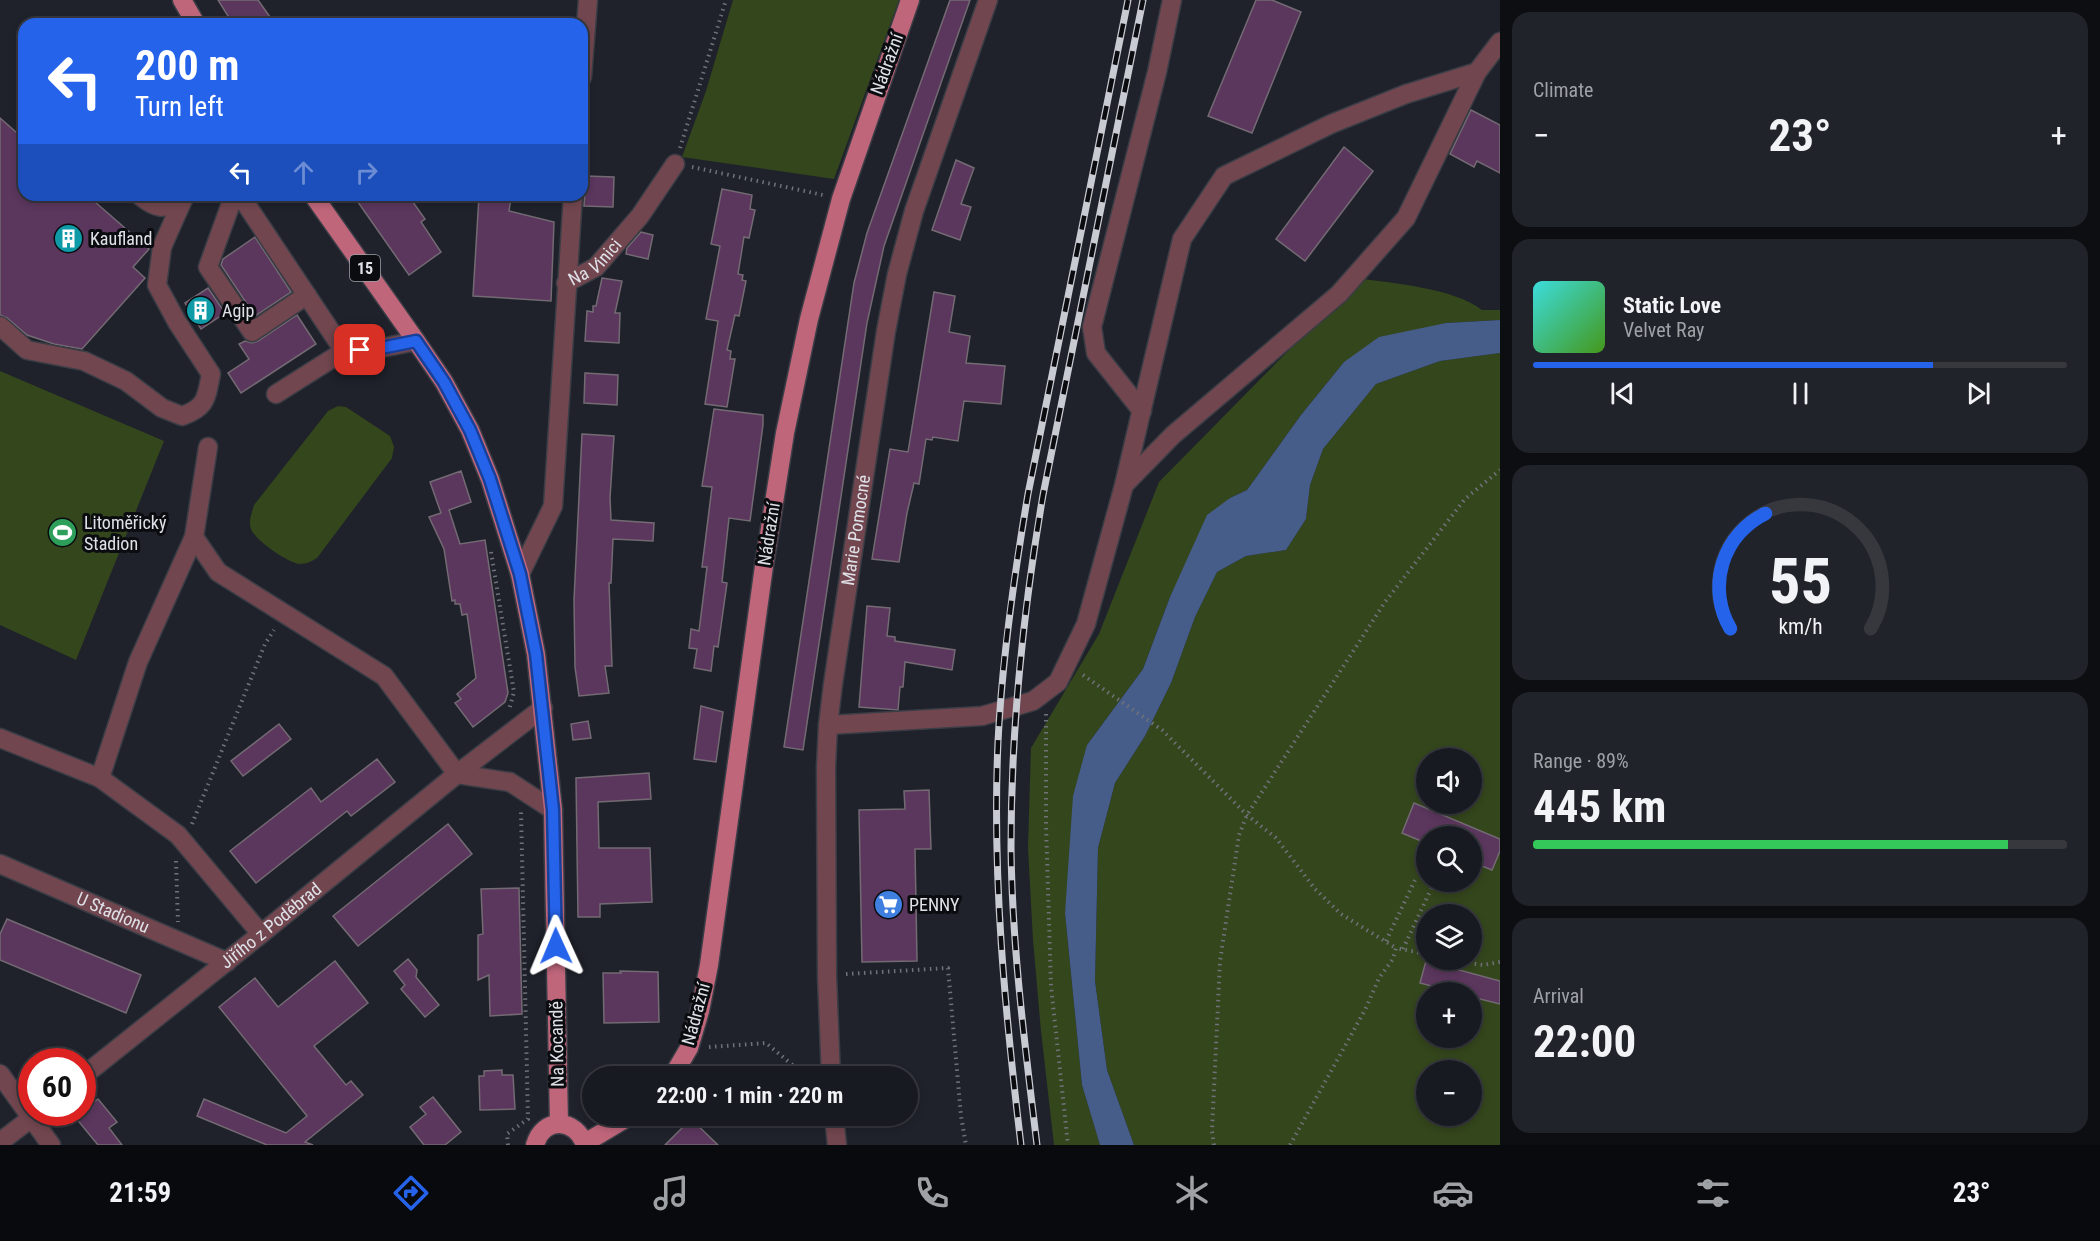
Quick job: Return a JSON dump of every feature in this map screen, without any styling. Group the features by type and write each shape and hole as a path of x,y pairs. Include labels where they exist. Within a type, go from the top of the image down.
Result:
{"main road":[{"path":"182,0 192,18"},
{"name":"Nádražní","path":"678,1066 688,1048 700,1011 709,965 764,566 785,433 809,319 842,199 910,0"},
{"name":"Na Kocandě","path":"318,201 444,382 470,430 490,479 520,574 536,654 553,810 559,1124"},
{"path":"535,1145 539,1134 544,1129 559,1124 575,1129 585,1144 614,1126"}],"street":[{"path":"587,18 588,0"},
{"name":"Marie Pomocné","path":"831,1066 827,975 826,767 828,725 843,614 897,274 914,211 988,0"},
{"path":"1142,411 1096,353 1092,327 1157,72 1172,0"},
{"path":"1124,485 1173,435 1340,294 1406,218 1477,72 1500,42"},
{"path":"828,725 982,716 1033,701 1058,682 1086,624 1124,485 1182,239 1224,176 1331,124 1406,94 1477,72"},
{"name":"Na Vinici","path":"520,574 554,506 566,283 596,267 640,216 675,164"},
{"path":"147,201 155,207 169,207 178,201"},
{"path":"0,326 27,350 84,361 126,381 162,408 182,416 197,410 206,397 211,374 177,322 158,285 162,247 182,201"},
{"path":"232,201 208,267 252,332 307,295"},
{"path":"244,201 344,351"},
{"path":"566,283 573,201"},
{"path":"276,394 344,351 376,349 416,341"},
{"path":"100,778 138,662 194,537 208,447"},
{"path":"194,537 218,572 384,676 457,774 510,782 553,810"},
{"name":"Jiřího z Poděbrad","path":"96,1066 457,774 543,708"},
{"path":"0,738 100,778 178,835 261,934"},
{"name":"U Stadionu","path":"0,864 227,962"},
{"path":"0,1074 18,1096"},
{"path":"0,1142 21,1126"},
{"path":"40,1126 51,1145"},
{"path":"835,1126 837,1145"}],"path":[{"path":"726,0 675,164 842,199"},
{"path":"1214,1145 1212,1131 1220,961 1239,835 1247,815 1385,602 1466,499 1500,470"},
{"path":"174,939 178,924 175,863 266,644 285,614"},
{"path":"1067,664 1162,730 1247,815 1276,838 1315,889 1341,914 1396,948 1416,952"},
{"path":"1046,692 1046,824 1051,986 1068,1145"},
{"path":"1386,941 1415,880"},
{"path":"1403,949 1430,892"},
{"path":"1290,1145 1365,1010 1379,978 1393,959 1396,948"},
{"path":"1482,964 1500,962"},
{"path":"827,975 948,968 961,1116 966,1145"},
{"path":"710,1047 766,1043 794,1066"}],"green space":[{"path":"733,0 899,0 834,179 682,157 706,91"},
{"path":"1356,278 1456,296 1482,310 1500,310 1500,320 1446,323 1344,362 1301,415 1247,490 1230,498 1170,597 1143,669 1087,745 1065,913 1082,1085 1100,1145 1054,1145 1033,940 1028,848 1031,748 1099,634 1159,482"},
{"path":"1500,353 1500,1145 1134,1145 1107,1070 1095,981 1098,848 1115,783 1145,736 1171,683 1195,617 1217,572 1246,556 1286,550 1306,519 1310,485 1323,449 1376,384 1440,361"},
{"name":"Litoměřický Stadion","path":"0,371 164,441 76,660 0,625"},
{"path":"338,406 346,407 390,436 394,447 392,458 317,558 305,563 295,563 272,550 254,534 250,526 251,514 254,505 328,411"}],"water":[{"path":"1500,320 1500,353 1440,361 1376,384 1323,449 1310,485 1306,519 1286,550 1246,556 1217,572 1195,617 1171,683 1145,736 1115,783 1098,848 1095,981 1107,1070 1134,1145 1100,1145 1082,1085 1065,913 1073,796 1087,745 1143,669 1170,597 1207,515 1230,498 1247,490 1301,415 1344,362 1379,337 1446,323"}],"building":[{"path":"218,0 258,0 271,18 229,18"},
{"path":"950,0 970,0 884,246 867,323 803,750 784,747 854,283 867,233"},
{"path":"1256,0 1272,0 1301,12 1252,133 1208,116"},
{"path":"1471,110 1500,125 1500,173 1477,161 1474,167 1450,154"},
{"name":"Kaufland","path":"0,118 18,134 18,201 94,201 149,249 133,267 145,278 82,349 54,344 27,335 0,315"},
{"path":"1344,147 1373,171 1305,261 1276,239"},
{"path":"956,160 974,168 961,204 971,207 960,240 932,230"},
{"path":"588,176 614,177 613,207 584,206 584,201 588,201"},
{"path":"722,189 752,195 750,209 755,210 749,238 744,237 738,274 743,275 742,280 746,281 739,316 735,315 727,350 731,351 730,359 735,359 727,407 705,404 718,321 706,319 720,246 711,244"},
{"path":"357,201 412,201 425,219 421,222 441,252 409,275"},
{"path":"479,201 511,201 509,211 554,222 551,301 473,296"},
{"path":"641,232 653,235 648,259 626,254 627,248"},
{"path":"255,237 291,292 255,316 221,265 223,259"},
{"path":"602,278 622,281 615,313 620,313 619,343 585,341 587,311 593,312 593,306 596,306"},
{"name":"Agip","path":"208,288 225,313 201,329 185,303"},
{"path":"934,292 955,296 949,332 970,336 966,363 1005,366 1001,404 964,401 958,441 933,437 932,440 926,439 919,484 914,483 899,562 872,559 890,449 908,452"},
{"path":"297,315 316,344 241,393 228,373 249,359 239,344 245,341 252,343 258,341"},
{"path":"585,373 618,375 617,405 584,403"},
{"path":"714,409 763,415 763,425 750,521 729,518 722,582 727,583 718,647 714,646 711,671 694,668 697,649 689,648 691,629 699,631 707,567 702,567 712,487 702,486"},
{"path":"582,434 614,436 611,520 654,523 653,541 613,539 611,583 609,583 612,666 605,666 609,693 579,696 575,667 574,600"},
{"path":"461,471 471,502 449,510 460,544 485,540 508,693 505,702 473,727 455,703 461,699 457,694 476,678 467,614 462,615 460,604 455,604 455,600 452,601 444,549 429,517 441,513 430,482"},
{"path":"867,606 890,608 887,636 895,637 895,641 955,650 952,670 905,662 898,710 859,707"},
{"path":"701,706 723,712 716,762 694,759"},
{"path":"588,721 591,738 573,740 571,724"},
{"path":"279,724 291,739 243,776 231,761"},
{"path":"377,759 395,782 351,816 347,811 256,883 230,851 311,788 321,802"},
{"path":"649,773 651,799 598,802 599,848 650,848 652,902 600,904 600,917 578,917 576,778"},
{"name":"PENNY","path":"929,790 931,849 915,849 917,961 862,962 859,810 905,809 904,791"},
{"path":"1414,803 1416,804 1416,814 1440,814 1469,826 1416,826 1416,839 1402,833"},
{"path":"448,824 472,854 358,946 333,916"},
{"path":"1482,831 1500,839 1500,851 1492,870 1482,866"},
{"path":"519,888 522,1014 490,1016 489,975 478,980 478,935 483,934 481,889"},
{"path":"7,919 141,975 126,1013 0,960 0,934"},
{"path":"408,959 417,970 416,977 439,1005 425,1017 401,989 405,985 394,971"},
{"path":"335,961 368,1003 314,1046 346,1085 351,1081 363,1095 305,1142 313,1145 267,1145 197,1116 204,1099 286,1133 307,1116 219,1007 255,978 278,1007"},
{"path":"1424,970 1459,970 1500,981 1500,1004 1482,1000 1482,982 1420,982"},
{"path":"620,971 658,972 659,1022 604,1023 603,973 621,973"},
{"path":"502,1070 502,1075 513,1075 515,1109 480,1110 479,1076 484,1076 484,1071"},
{"path":"433,1097 461,1132 445,1145 424,1145 410,1127 426,1114 420,1107"},
{"path":"98,1099 117,1122 109,1128 122,1145 98,1145 82,1126 96,1126 96,1100"},
{"path":"684,1126 698,1126 718,1145 665,1145"}],"railway":[{"path":"1021,1145 1005,994 998,894 997,793 1002,679 1013,586 1028,494 1128,0"},
{"path":"1037,1145 1020,996 1012,884 1013,759 1020,671 1043,495 1143,0"}],"place":[{"name":"Kaufland","path":"69,239"},
{"name":"Agip","path":"201,311"},
{"name":"Litoměřický Stadion","path":"63,533"},
{"name":"PENNY","path":"888,905"}],"route":[{"path":"360,350 416,341 444,382 470,430 490,479 520,574 536,654 553,810 556,946"}]}
